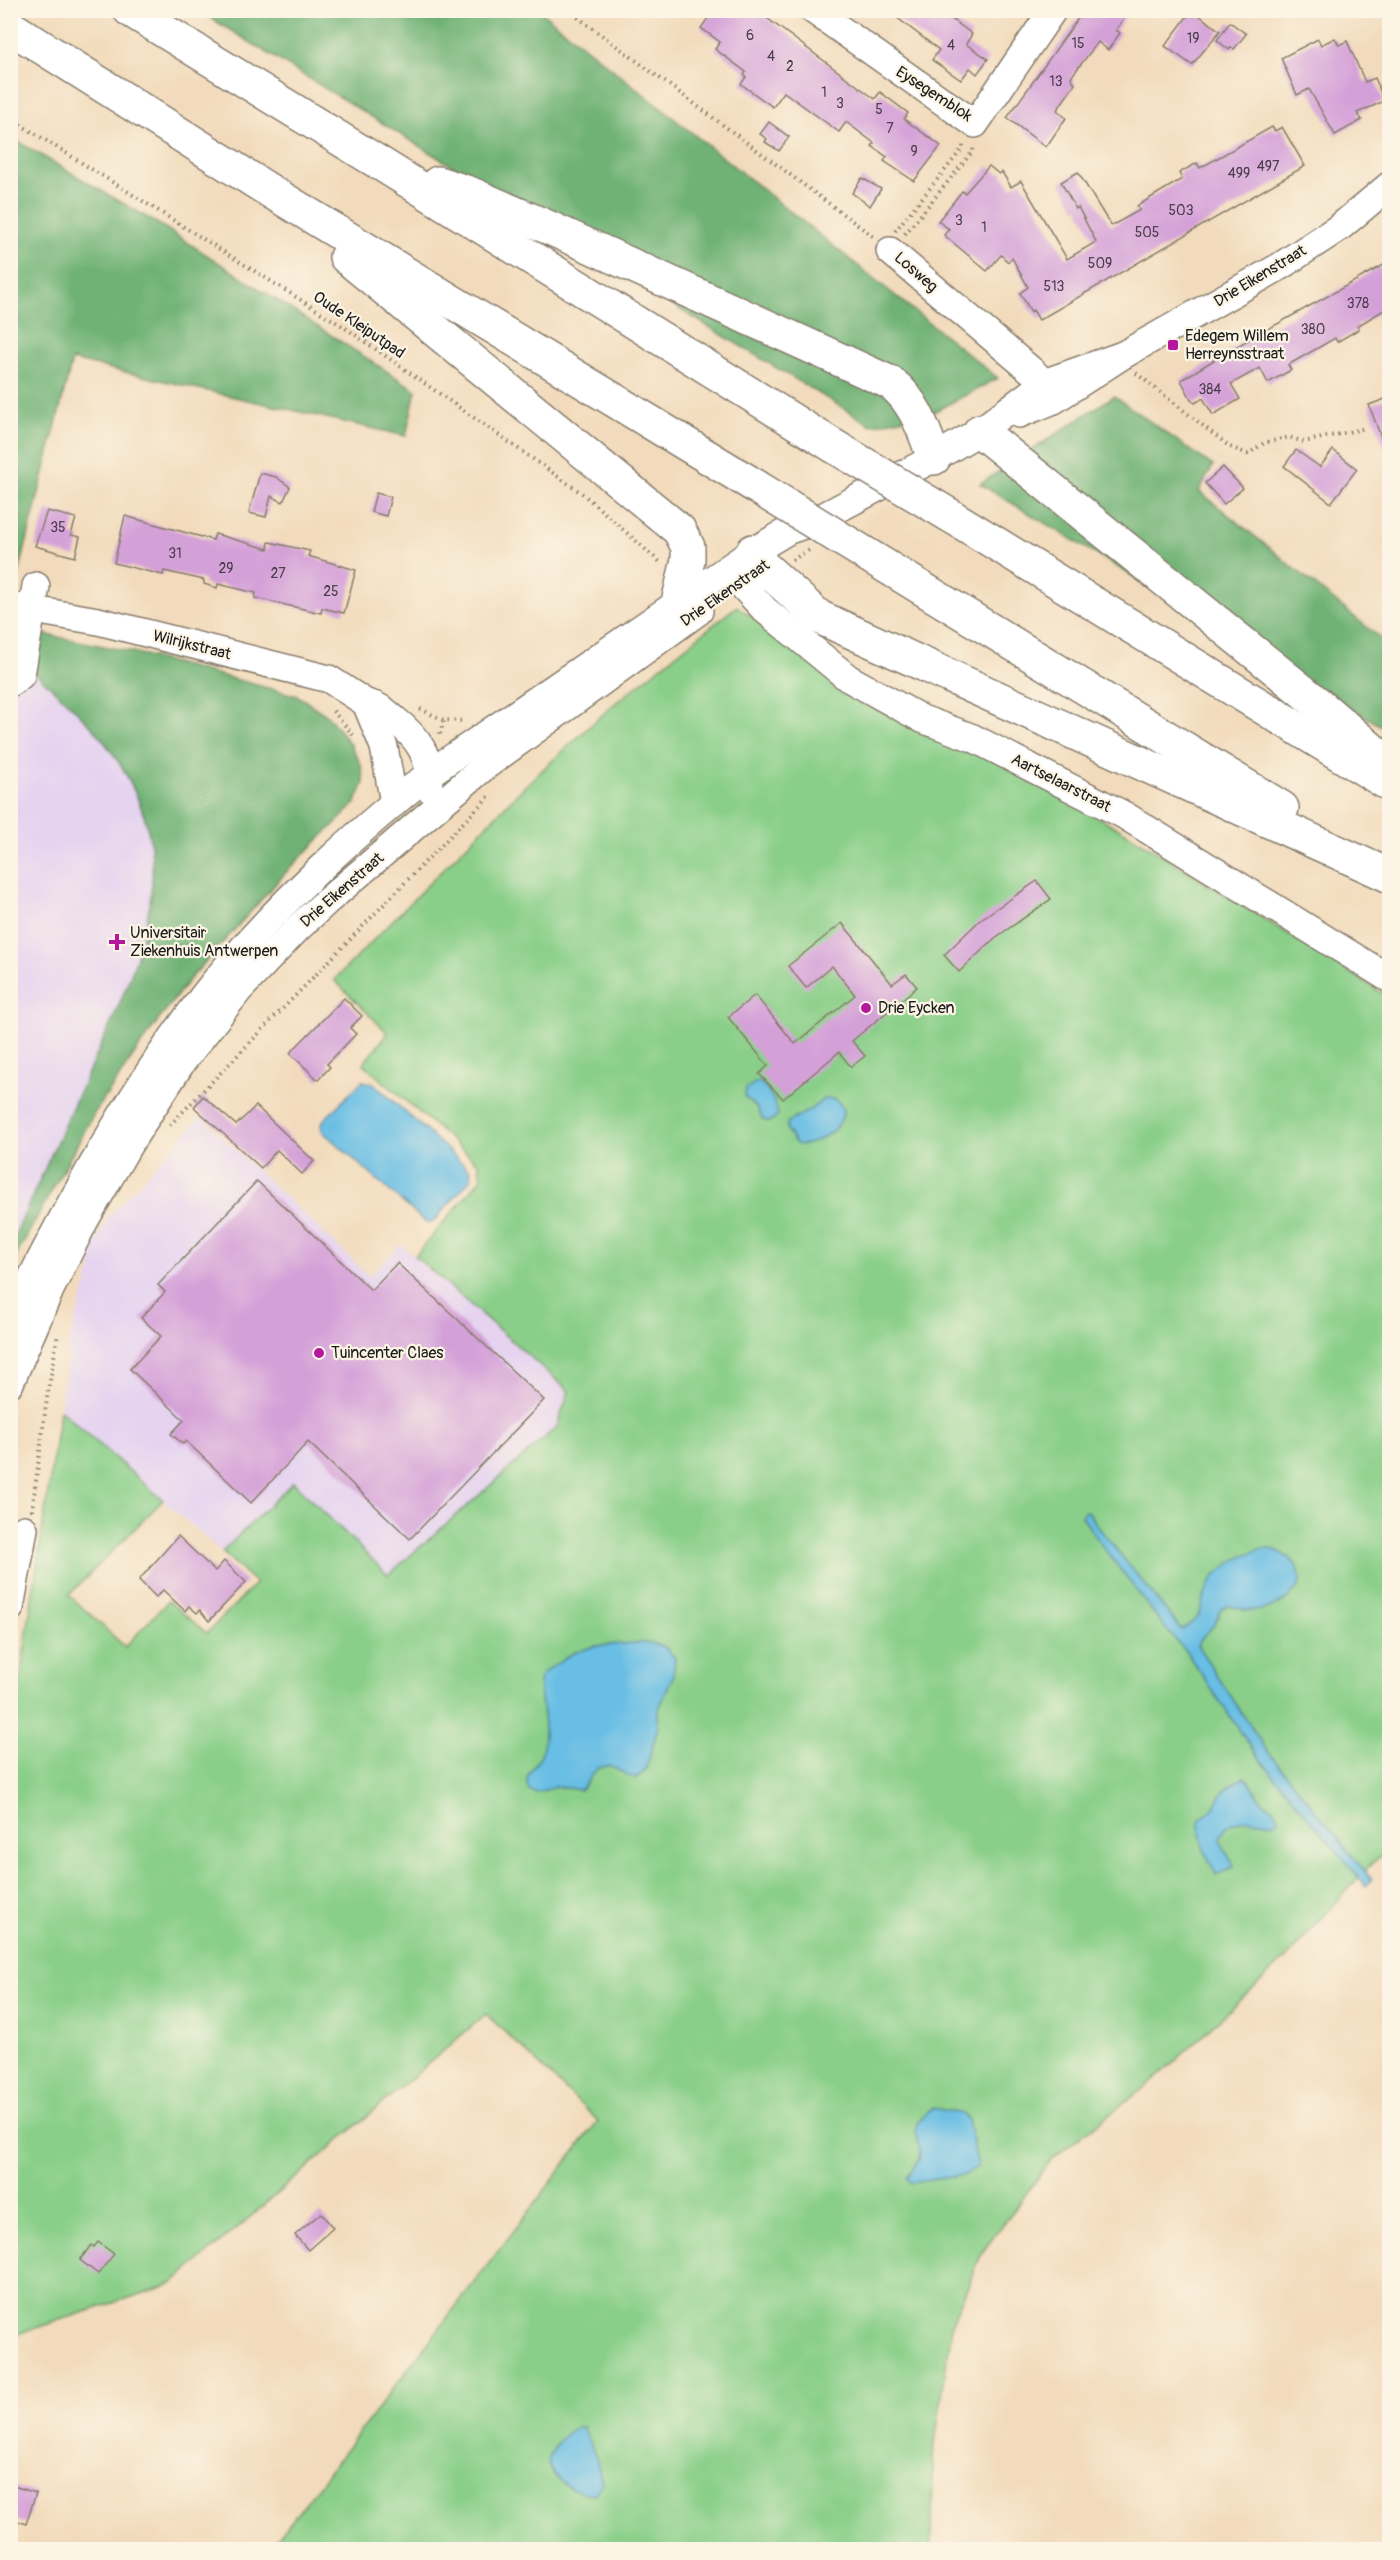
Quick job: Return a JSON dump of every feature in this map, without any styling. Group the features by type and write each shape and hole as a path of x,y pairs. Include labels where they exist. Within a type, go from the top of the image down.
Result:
{"highway":[{"path":"130,10 832,446 951,516 1389,784"},
{"path":"10,27 270,191 1389,875"},
{"path":"381,164 469,193 891,383 903,392 910,403 934,458"},
{"path":"270,191 342,254 679,530 688,548 688,560 678,603"},
{"path":"980,431 1307,694 1389,765"},
{"path":"752,567 819,617 1389,875"}],"street":[{"name":"Eysegemblok","path":"813,10 968,120 1053,10"},
{"name":"Drie Eikenstraat","path":"10,1383 50,1290 85,1220 117,1143 168,1043 231,962 325,865 394,803 430,773 678,603 801,540 813,522 934,458 1049,392 1129,364 1340,227 1389,185"},
{"name":"Losweg","path":"887,248 1049,392"},
{"name":"Drie Eikenstraat","path":"10,1326 39,1262 117,1143 239,990 298,928 522,738 752,567"},
{"name":"Aartselaarstraat","path":"752,567 765,610 848,678 922,719 974,738 1124,815 1389,979"},
{"path":"10,683 21,675 26,601"},
{"name":"Wilrijkstraat","path":"26,601 329,680 366,703 377,705 428,743 456,748 481,738"},
{"path":"366,703 384,747 394,803"},
{"name":"Wilrijkstraat","path":"412,733 423,748 430,773"},
{"path":"355,879 368,851 424,797 430,773"},
{"path":"10,1608 24,1528"}],"path":[{"path":"568,10 887,248 963,148 968,120"},
{"name":"Oude Kleiputpad","path":"10,118 344,327 583,494 668,569"},
{"name":"Losweg","path":"887,248 973,151 968,120"},
{"path":"1129,364 1230,447 1248,454 1264,443 1289,436 1304,442 1366,428"},
{"path":"331,708 358,743"},
{"path":"167,1129 499,786"},
{"path":"24,1528 31,1524 58,1332"}],"shaded area":[{"name":"Universitair Ziekenhuis Antwerpen","path":"11,628 133,652 298,696 328,716 350,744 361,765 364,783 355,804 290,868 188,981 148,1035 95,1112 11,1265"},
{"path":"201,1117 369,1276 401,1245 569,1392 557,1427 388,1575 293,1482 222,1552 60,1410 71,1335 91,1271 91,1250 109,1216"}],"green space":[{"path":"199,11 540,11 998,378 934,412 871,425 656,295 563,219 460,171"},
{"path":"10,137 165,228 416,390 406,436 72,360 18,577 11,576"},
{"path":"1114,396 1213,466 1199,491 1389,645 1389,731 980,484"},
{"name":"Drie Eycken","path":"737,606 875,709 979,752 1125,832 1389,997 1389,1849 1370,1865 1285,1959 1158,2077 1052,2159 983,2251 953,2320 933,2456 932,2549 270,2549 598,2121 486,2014 172,2284 11,2336 10,1720 20,1680 60,1410 163,1500 69,1595 125,1647 168,1601 207,1633 256,1583 222,1552 293,1482 388,1575 557,1427 569,1391 415,1256 481,1179 479,1164 363,1064 388,1033 334,980 526,785 613,705"},
{"path":"38,633 133,652 298,696 328,716 350,744 361,765 364,783 355,804 290,868 188,981 151,1030 95,1112 11,1265 11,1244 123,996 145,927 151,893 152,859 147,826 139,802 129,780 104,741 72,706 36,674 32,663"}],"water":[{"path":"362,1081 374,1084 470,1170 471,1179 432,1223 425,1222 322,1131 321,1123"},
{"path":"760,1082 766,1089 776,1106 778,1115 770,1122 763,1120 757,1108 745,1097 746,1089"},
{"path":"824,1099 834,1099 841,1106 843,1114 840,1122 824,1137 814,1142 796,1144 787,1130 787,1123"},
{"path":"1085,1511 1181,1629 1198,1616 1213,1578 1238,1559 1267,1549 1280,1552 1296,1565 1300,1584 1284,1601 1262,1610 1246,1610 1227,1606 1220,1610 1216,1622 1197,1645 1265,1748 1372,1880 1366,1886 1255,1753 1185,1650 1168,1632 1094,1535 1082,1516"},
{"path":"646,1642 665,1647 675,1658 673,1676 658,1711 658,1727 645,1771 636,1778 606,1766 595,1771 580,1790 556,1786 537,1793 529,1790 527,1779 540,1757 543,1744 544,1726 539,1681 543,1673 573,1653 595,1646"},
{"path":"1244,1777 1252,1784 1262,1801 1274,1809 1278,1820 1274,1823 1250,1820 1235,1822 1228,1826 1220,1840 1234,1866 1217,1875 1204,1848 1200,1834 1200,1819 1212,1810 1226,1788"},
{"path":"933,2108 962,2114 968,2120 978,2166 965,2175 911,2183 907,2177 919,2160 920,2150 915,2132 917,2123"},
{"path":"582,2427 596,2457 602,2484 595,2494 566,2485 554,2474 548,2461 565,2434"}],"building":[{"path":"714,10 756,10 875,99 880,92 908,113 904,119 941,146 914,181 884,161 887,157 872,146 874,143 846,122 839,132 784,92 773,107 741,84 746,77 744,75 746,72 715,49 720,42 701,28"},
{"path":"887,10 939,10 972,34 966,44 988,59 977,74 970,68 961,80 932,60 939,50"},
{"path":"1084,10 1130,10 1116,30 1120,33 1108,50 1098,42 1071,77 1075,84 1057,110 1066,118 1046,147 1007,118"},
{"path":"1192,10 1220,31 1192,65 1165,46"},
{"path":"1230,22 1246,34 1234,49 1231,47 1229,50 1217,40"},
{"path":"1335,38 1339,45 1347,41 1365,82 1375,78 1384,101 1357,113 1362,120 1335,135 1309,89 1297,95 1281,58 1318,39 1321,45"},
{"path":"769,122 789,137 779,151 765,142 767,139 760,134"},
{"path":"1272,127 1275,131 1282,127 1305,166 1039,320 1033,310 1031,312 1020,293 1028,287 1012,258 1008,262 1001,255 987,271 944,235 949,229 938,221 962,191 965,193 989,166 999,174 1002,172 1011,187 1021,181 1067,259 1096,242 1078,207 1076,209 1061,182 1078,172 1111,226 1140,210 1137,206 1182,179 1179,173 1197,163 1200,168"},
{"path":"862,178 881,189 870,206 852,193"},
{"path":"1389,262 1389,307 1357,326 1359,329 1337,342 1335,338 1288,365 1291,370 1268,383 1260,368 1231,384 1240,399 1213,415 1203,398 1195,403 1191,399 1181,380"},
{"path":"1385,399 1389,412 1388,456 1369,405"},
{"path":"1296,450 1320,467 1333,450 1357,469 1331,503 1284,466"},
{"path":"1223,467 1243,488 1224,504 1205,483"},
{"path":"260,473 276,477 290,487 283,502 271,496 266,517 249,513"},
{"path":"376,493 391,497 386,516 371,512"},
{"path":"47,511 76,518 71,535 80,537 75,557 35,546"},
{"path":"125,516 213,540 215,534 268,549 269,542 310,551 308,556 356,570 344,613 322,608 321,613 255,598 256,593 218,584 217,588 204,584 204,580 164,571 163,575 114,563"},
{"path":"1037,881 1051,899 995,938 959,972 944,955 981,919"},
{"name":"Drie Eycken","path":"842,923 892,984 906,974 917,987 852,1041 865,1056 851,1067 839,1052 783,1099 759,1074 768,1066 728,1017 755,995 795,1044 855,995 832,966 806,988 788,966"},
{"path":"344,998 362,1016 350,1028 356,1034 327,1064 330,1067 318,1080 290,1053"},
{"path":"203,1096 236,1125 256,1106 314,1161 302,1174 277,1150 261,1168 194,1107"},
{"name":"Tuincenter Claes","path":"257,1181 371,1290 397,1263 544,1400 410,1539 308,1442 251,1503 186,1441 183,1444 171,1434 184,1420 130,1369 161,1336 141,1318 165,1292 158,1285"},
{"path":"178,1536 215,1571 224,1561 246,1582 209,1621 200,1610 197,1613 189,1606 185,1611 163,1590 156,1597 139,1580"},
{"path":"321,2213 333,2228 308,2250 295,2235"},
{"path":"98,2242 114,2254 98,2274 80,2260 91,2245 94,2247"},
{"path":"10,2485 36,2493 26,2524 10,2518"}],"place":[{"name":"Edegem Willem Herreynsstraat","path":"1173,345"},
{"name":"Universitair Ziekenhuis Antwerpen","path":"117,942"},
{"name":"Drie Eycken","path":"866,1008"},
{"name":"Tuincenter Claes","path":"319,1353"}]}
